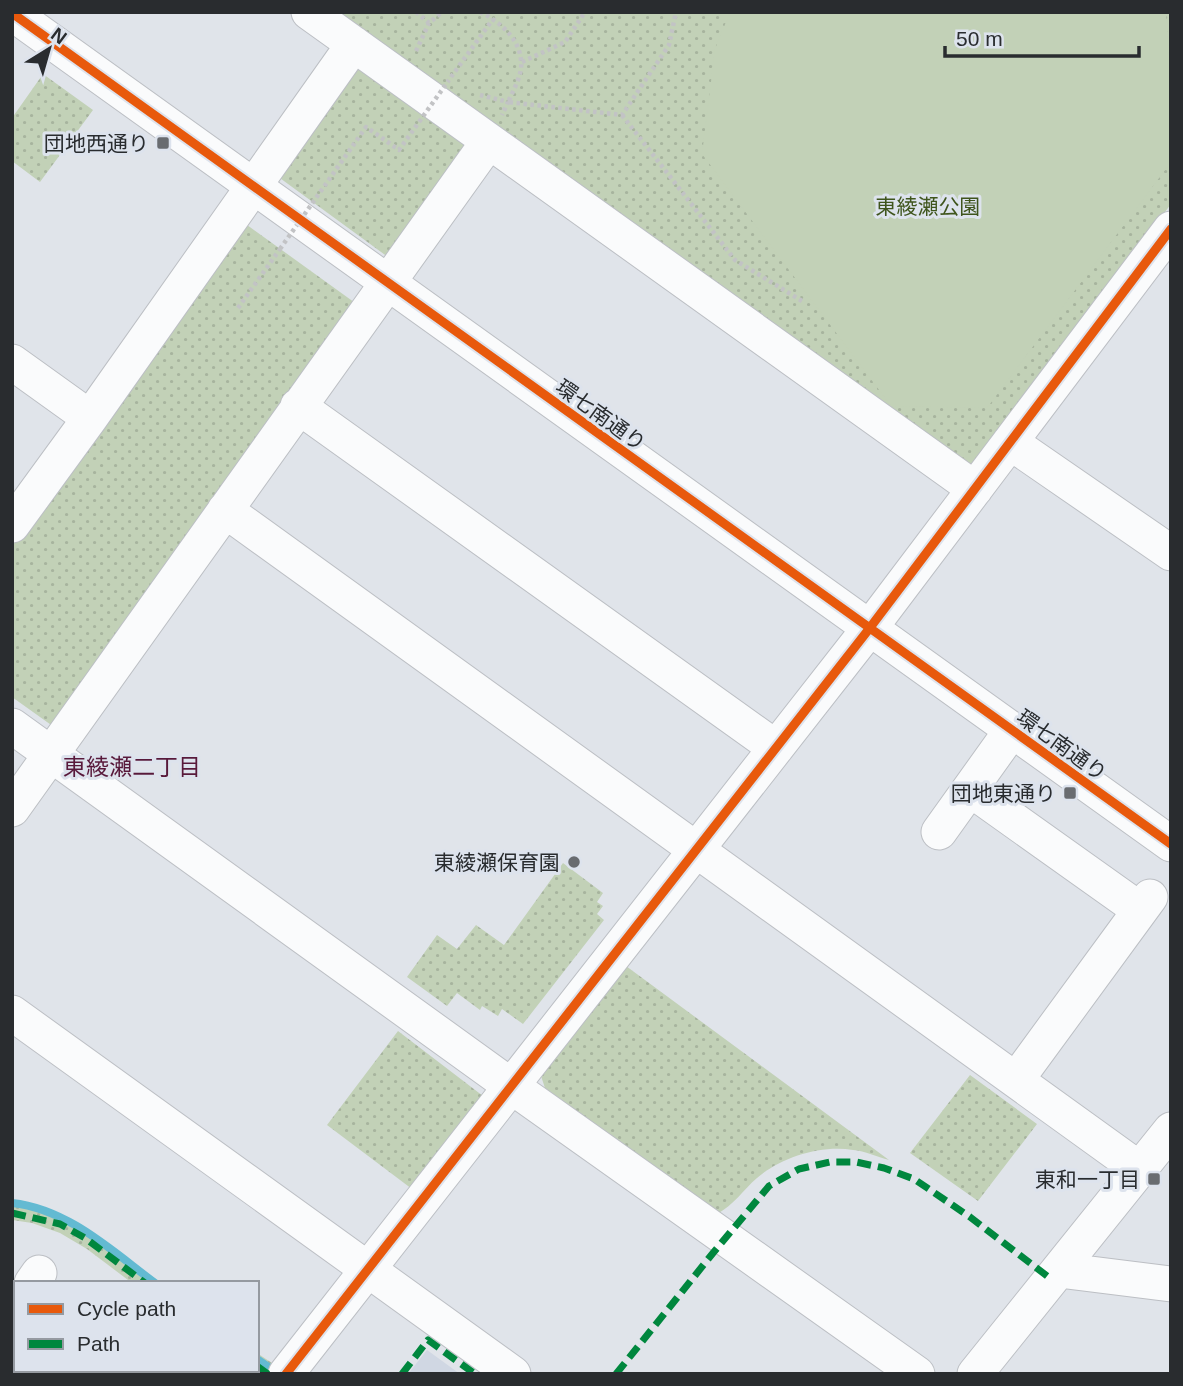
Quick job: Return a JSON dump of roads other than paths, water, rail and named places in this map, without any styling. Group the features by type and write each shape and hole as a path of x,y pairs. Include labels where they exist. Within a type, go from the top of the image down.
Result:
{"street":[{"path":"309,12 975,489"},
{"name":"環七南通り","path":"12,13 1171,844"},
{"path":"12,525 354,44"},
{"path":"12,809 489,141"},
{"path":"286,1374 869,629 1171,229"},
{"path":"12,362 90,418"},
{"path":"298,406 776,748"},
{"path":"1010,442 1171,553"},
{"path":"225,510 1139,1169"},
{"path":"12,726 511,1086 918,1374"},
{"path":"939,832 1012,730"},
{"path":"970,789 1145,904 1016,1080"},
{"path":"12,1013 513,1374"},
{"path":"975,1374 1171,1130"},
{"path":"1059,1270 1171,1284"}],"waterway":[{"path":"12,1203 32,1207 71,1223 106,1245 152,1281"},
{"path":"259,1360 270,1368"}],"place":[{"name":"団地西通り","path":"163,143"},
{"name":"団地東通り","path":"1070,793"},
{"name":"東綾瀬保育園","path":"574,862"},
{"name":"東和一丁目","path":"1154,1179"}],"district":[{"name":"東綾瀬二丁目","path":"132,767"}],"park label":[{"name":"東綾瀬公園","path":"928,206"}]}
